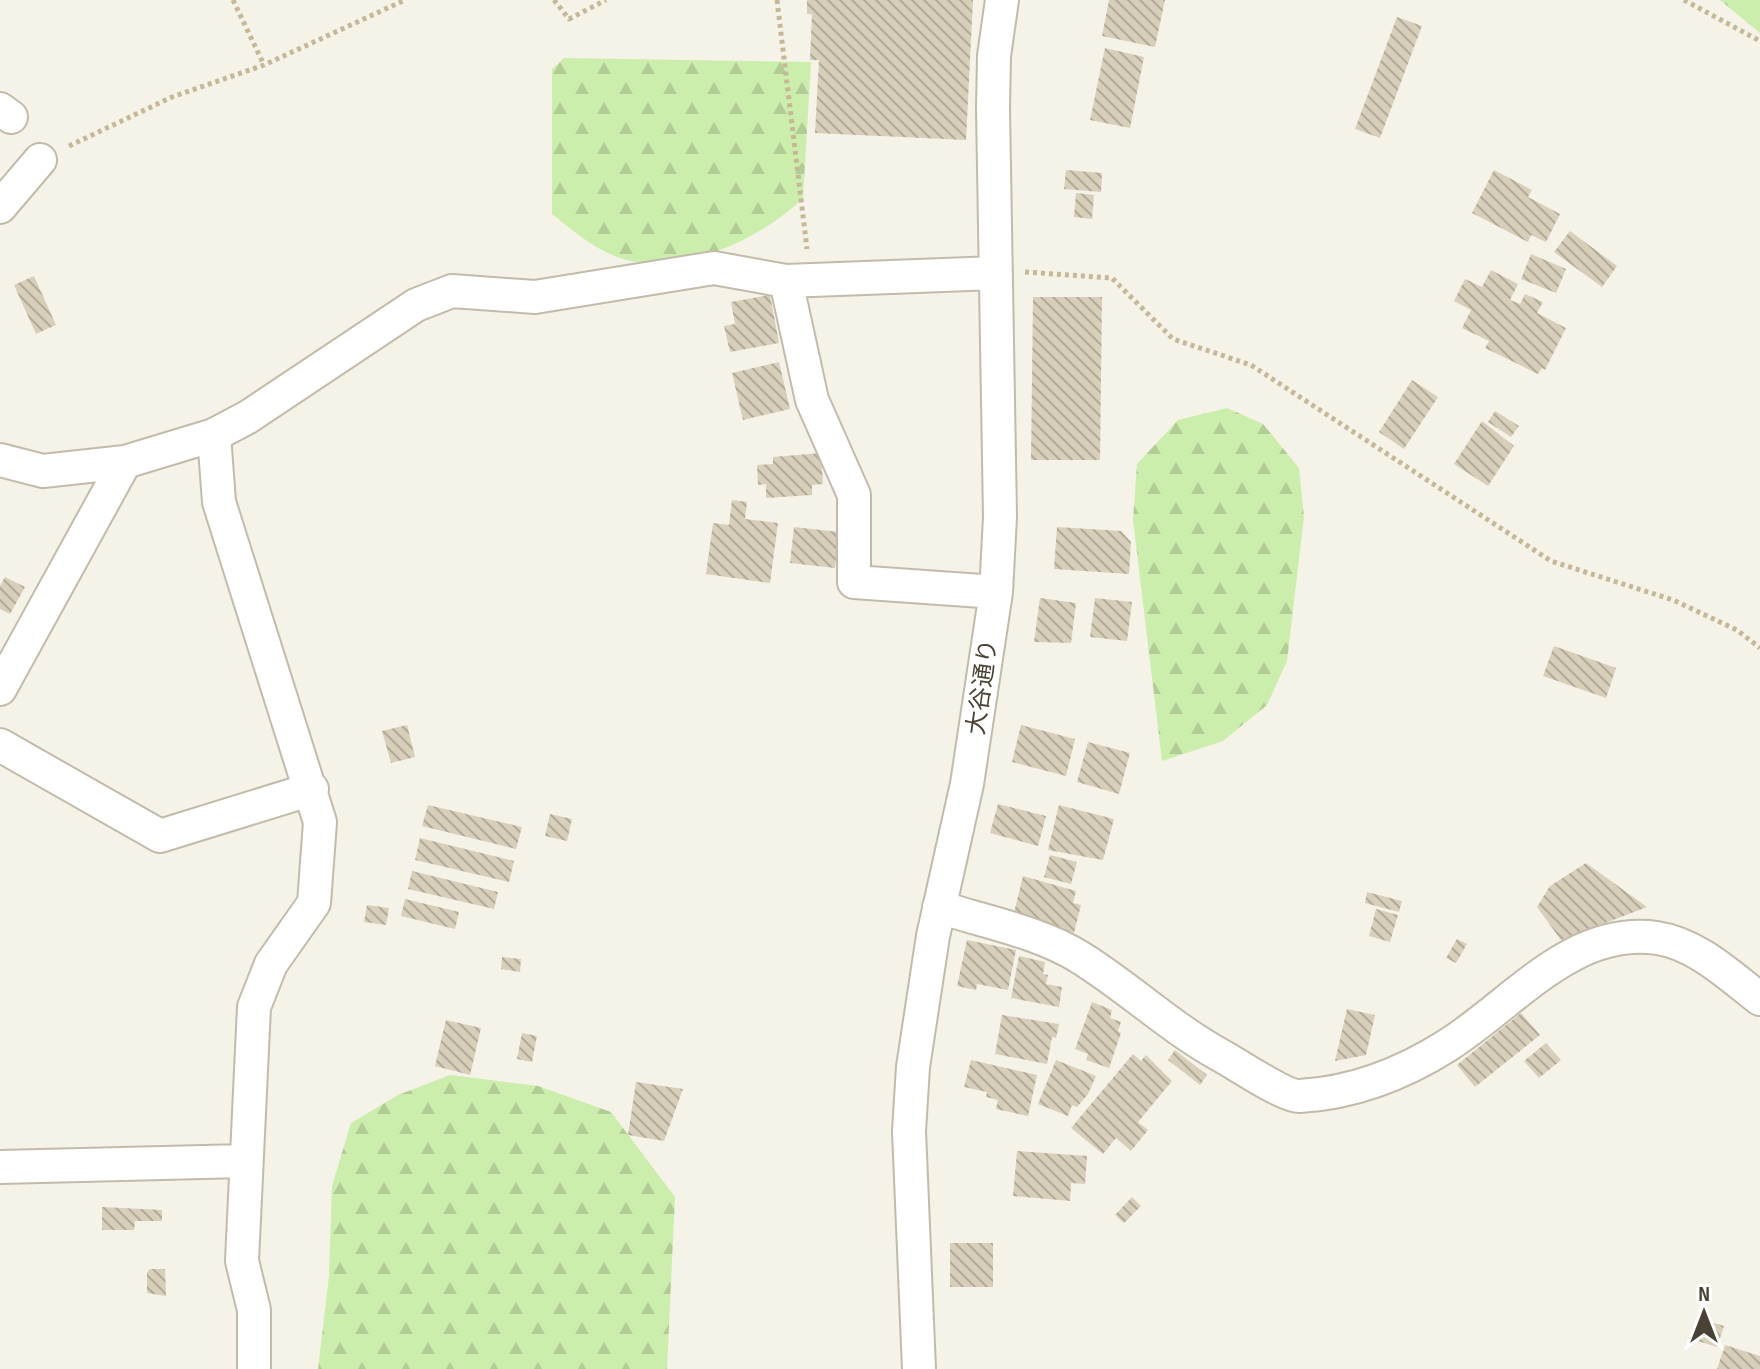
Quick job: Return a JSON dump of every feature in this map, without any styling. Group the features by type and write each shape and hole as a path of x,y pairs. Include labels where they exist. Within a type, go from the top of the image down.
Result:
{"street":[{"name":"大谷通り","path":"919,1369 909,1131 913,1067 939,907 967,784 996,592 1000,517 993,96 1002,0"},
{"path":"0,207 40,160"},
{"path":"0,460 43,471 125,462 214,435 248,417 416,305 452,291 535,297 714,268 799,281 996,273"},
{"path":"799,281 812,400 854,495 854,582 996,592"},
{"path":"214,435 219,502 320,822 314,903 271,964 254,1007 244,1161 242,1261 254,1310 254,1369"},
{"path":"0,689 125,462"},
{"path":"0,745 160,836 312,789"},
{"path":"939,907 1037,938 1079,957 1208,1048 1296,1097 1354,1088 1399,1070 1447,1045 1561,959 1610,939 1658,938 1699,953 1760,999"},
{"path":"0,1167 244,1161"}],"path":[{"path":"233,0 264,65"},
{"path":"40,160 172,97 264,65 405,0"},
{"path":"554,0 569,19 606,0"},
{"path":"777,0 800,206 799,281"},
{"path":"1684,0 1760,41"},
{"path":"996,273 1112,278 1173,339 1251,365 1551,561 1673,600 1737,630 1760,648"}],"green space":[{"path":"1720,0 1760,0 1760,33"},
{"path":"564,58 811,62 803,198 769,225 704,256 681,261 637,262 602,250 552,214 552,69"},
{"path":"1227,408 1263,424 1299,468 1304,517 1287,661 1267,705 1223,741 1162,761 1133,520 1137,464 1178,420"},
{"path":"450,1075 538,1086 611,1112 675,1197 667,1369 318,1369 329,1276 332,1186 351,1123 398,1095"}],"building":[{"path":"807,0 973,0 966,140 815,133 819,60 810,60 812,14 807,14"},
{"path":"1109,0 1165,0 1155,47 1102,36"},
{"path":"1397,17 1422,26 1380,138 1355,129"},
{"path":"1105,48 1144,57 1130,128 1090,120"},
{"path":"1066,170 1102,173 1101,192 1064,189"},
{"path":"1494,170 1532,190 1528,197 1560,214 1546,242 1531,235 1528,242 1472,213"},
{"path":"1076,193 1094,195 1092,219 1074,217"},
{"path":"1570,231 1617,266 1602,287 1554,252"},
{"path":"1531,254 1566,269 1556,293 1521,279"},
{"path":"1491,270 1518,284 1510,300 1520,304 1525,294 1543,302 1537,313 1566,328 1545,370 1542,368 1538,374 1485,348 1489,341 1462,328 1471,310 1454,301 1465,279 1482,287"},
{"path":"34,276 56,325 36,334 14,285"},
{"path":"770,295 779,343 730,352 724,326 735,324 731,302"},
{"path":"1033,297 1102,297 1100,460 1031,460"},
{"path":"779,362 790,409 743,420 732,373"},
{"path":"1412,380 1438,397 1404,449 1379,432"},
{"path":"1495,411 1519,426 1511,437 1488,422"},
{"path":"1482,421 1514,446 1488,486 1454,464"},
{"path":"821,453 823,484 812,485 812,495 766,498 766,484 758,485 757,465 773,464 773,457"},
{"path":"732,500 747,502 745,519 778,523 770,583 706,574 713,523 729,525"},
{"path":"794,527 839,532 835,568 790,563"},
{"path":"1057,527 1121,531 1131,542 1129,574 1054,569"},
{"path":"5,577 25,587 10,614 0,609 0,586"},
{"path":"1040,598 1076,603 1071,643 1034,642"},
{"path":"1095,598 1132,602 1127,641 1090,637"},
{"path":"1554,646 1616,668 1606,698 1543,676"},
{"path":"407,725 415,757 391,763 382,731"},
{"path":"1021,725 1075,739 1066,776 1012,762"},
{"path":"1088,742 1130,753 1119,794 1077,782"},
{"path":"998,804 1046,816 1038,846 990,833"},
{"path":"428,805 522,827 516,849 422,826"},
{"path":"1059,805 1114,819 1103,860 1048,850"},
{"path":"550,814 572,819 567,841 545,836"},
{"path":"420,838 514,861 509,882 415,860"},
{"path":"1050,855 1077,862 1071,884 1044,877"},
{"path":"1586,863 1647,907 1561,940 1537,907 1550,886"},
{"path":"412,871 498,892 494,909 408,889"},
{"path":"1023,876 1076,891 1073,903 1081,905 1074,933 1013,917"},
{"path":"1367,892 1402,901 1399,912 1365,903"},
{"path":"405,899 459,912 455,929 401,916"},
{"path":"367,905 389,908 386,925 364,922"},
{"path":"1376,909 1398,915 1390,942 1369,936"},
{"path":"1457,939 1467,944 1456,963 1446,958"},
{"path":"967,940 1016,950 1008,990 977,984 976,990 957,986"},
{"path":"1019,956 1045,962 1043,974 1048,975 1046,984 1062,987 1059,1007 1011,998"},
{"path":"502,957 521,959 520,972 501,969"},
{"path":"1092,1002 1112,1010 1110,1018 1121,1022 1118,1031 1121,1033 1109,1068 1086,1060 1088,1054 1075,1049"},
{"path":"1347,1009 1375,1015 1366,1055 1335,1061"},
{"path":"1521,1013 1540,1035 1475,1087 1457,1065"},
{"path":"1002,1015 1059,1024 1056,1038 1052,1037 1047,1064 995,1054"},
{"path":"446,1020 481,1028 470,1075 435,1066"},
{"path":"522,1033 537,1036 532,1062 517,1059"},
{"path":"1546,1043 1561,1060 1539,1078 1524,1061"},
{"path":"1175,1050 1207,1075 1200,1085 1168,1060"},
{"path":"1133,1054 1141,1061 1146,1055 1172,1081 1138,1122 1148,1130 1131,1151 1116,1138 1103,1154 1071,1128"},
{"path":"971,1060 1037,1075 1028,1116 996,1109 998,1100 986,1097 987,1092 964,1087"},
{"path":"1056,1060 1096,1076 1088,1094 1077,1107 1072,1105 1068,1116 1038,1104"},
{"path":"636,1082 683,1089 664,1141 628,1135"},
{"path":"1017,1151 1087,1156 1085,1184 1071,1183 1070,1201 1013,1196"},
{"path":"1132,1197 1141,1206 1124,1223 1115,1215"},
{"path":"102,1207 162,1210 162,1221 135,1221 134,1230 102,1230"},
{"path":"950,1243 993,1243 993,1287 950,1287"},
{"path":"150,1269 165,1269 166,1296 147,1293 147,1273"},
{"path":"1705,1320 1724,1326 1717,1347 1698,1341"},
{"path":"1725,1345 1760,1356 1760,1369 1717,1369"}]}
